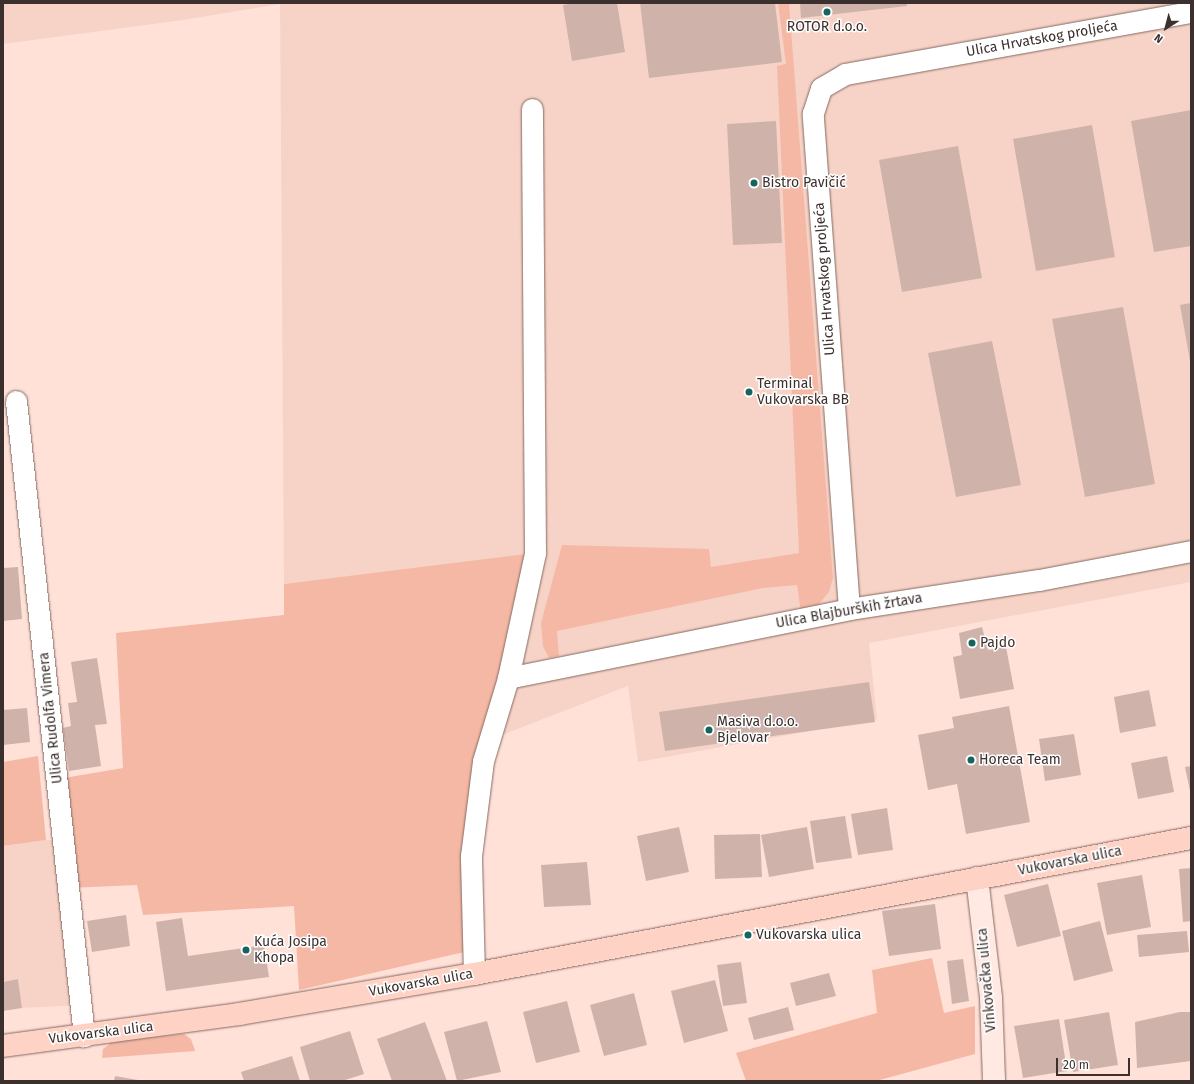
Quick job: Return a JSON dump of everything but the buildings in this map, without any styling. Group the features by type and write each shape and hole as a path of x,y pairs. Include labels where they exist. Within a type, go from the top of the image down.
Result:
{"main road":[{"name":"Vukovarska ulica","path":"3,1046 239,1014 474,974 1191,838"}],"street":[{"name":"Ulica Hrvatskog proljeća","path":"848,609 813,113 821,88 844,74 1191,12"},
{"path":"474,974 473,836 487,741 508,678 535,554 532,109"},
{"name":"Ulica Rudolfa Vimera","path":"16,401 84,1036"},
{"name":"Ulica Blajburških žrtava","path":"508,678 848,609 1039,580 1191,551"},
{"name":"Vinkovačka ulica","path":"977,878 991,998 994,1081"}],"shaded area":[{"path":"3,3 1191,3 1191,582 869,643 877,719 638,762 628,686 487,741 535,554 284,584 280,4 183,20 3,44"},
{"path":"778,3 789,3 833,578 829,592 815,609 801,612 797,585 763,588 557,631 559,656 549,658 543,646 541,623 562,545 709,549 711,567 799,553 777,66 786,64"},
{"path":"535,553 487,741 473,950 299,990 294,906 143,915 137,885 69,888 58,779 123,768 116,633 284,615 284,584"},
{"path":"38,756 46,840 3,846 3,762"},
{"path":"46,840 64,840 80,1005 22,1008 18,979 3,982 3,846"},
{"path":"932,958 944,1013 975,1006 975,1054 876,1081 746,1081 736,1053 877,1013 872,970"},
{"path":"184,1034 191,1039 195,1051 102,1058 103,1049 115,1040"}],"place":[{"name":"ROTOR d.o.o.","path":"827,12"},
{"name":"Bistro Pavičić","path":"754,183"},
{"name":"Terminal Vukovarska BB","path":"749,392"},
{"name":"Pajdo","path":"972,643"},
{"name":"Masiva d.o.o. Bjelovar","path":"709,730"},
{"name":"Horeca Team","path":"971,760"},
{"name":"Vukovarska ulica","path":"748,935"},
{"name":"Kuća Josipa Khopa","path":"246,950"}]}
